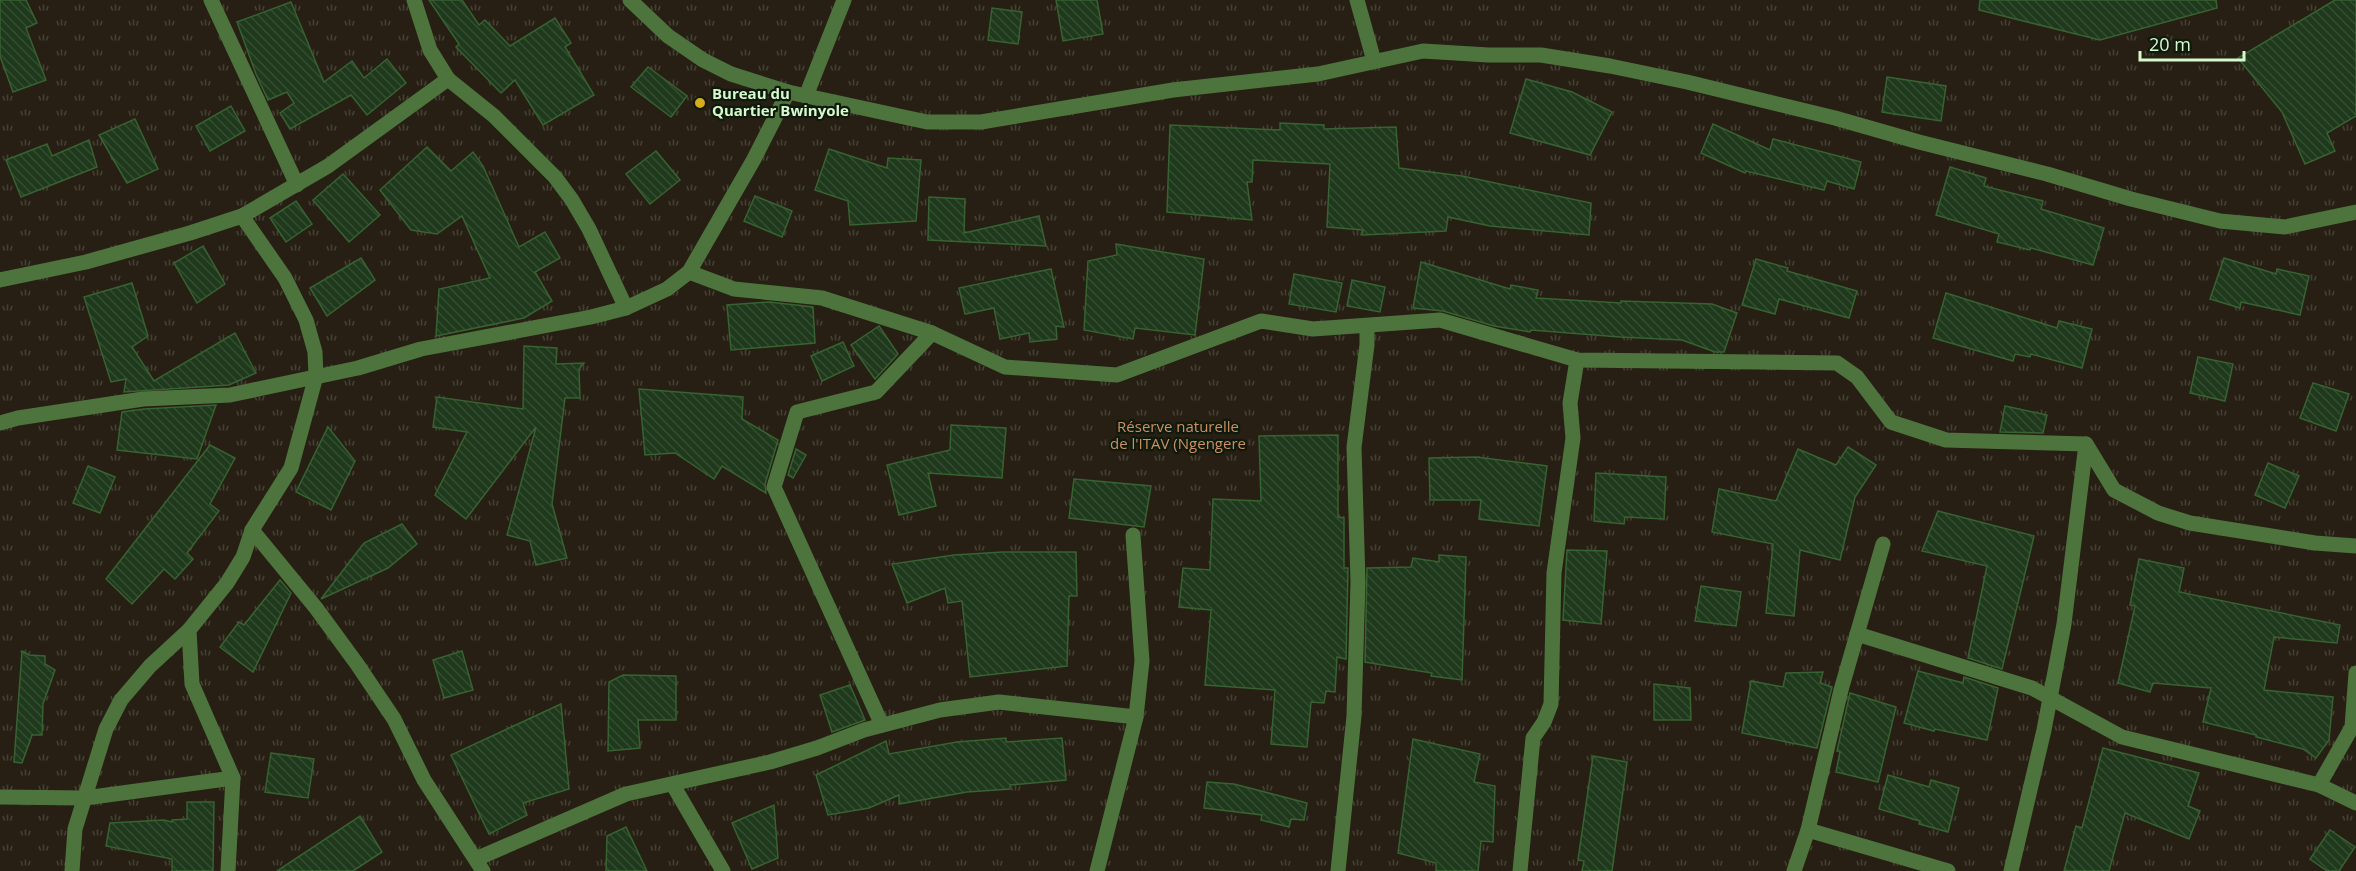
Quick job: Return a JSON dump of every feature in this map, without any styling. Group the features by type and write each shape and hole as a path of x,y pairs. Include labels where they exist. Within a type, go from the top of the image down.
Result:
{"street":[{"path":"211,0 297,185"},
{"path":"414,0 430,50 448,80 494,116 555,177 589,229 626,308"},
{"path":"630,0 668,36 703,60 731,74 788,92 927,122 981,122 1173,90 1318,74 1423,51 1541,55 1687,82 1835,118 2220,221 2285,226 2356,212"},
{"path":"806,96 844,0"},
{"path":"1357,0 1374,62"},
{"path":"0,280 86,262 242,216 328,166 448,80"},
{"path":"0,423 18,418 143,399 230,395 358,368 421,349 591,317 626,308 667,289 689,272 754,159 788,92"},
{"path":"72,871 75,829 106,729 121,700 150,666 189,630 227,583 243,557 252,530 291,468 316,376 315,352 306,320 285,278 242,216"},
{"path":"689,272 734,289 822,298 932,333 1005,367 1117,375 1261,321 1313,329 1440,320 1577,360 1837,363 1857,377 1891,422 1947,440 2086,444"},
{"path":"1338,871 1354,716 1358,582 1354,447 1367,345 1367,326"},
{"path":"882,725 774,487 797,412 876,392 932,333"},
{"path":"1520,871 1533,738 1544,722 1551,704 1554,573 1572,438 1570,403 1577,360"},
{"path":"2086,444 2114,490 2158,513 2190,524 2315,543 2356,546"},
{"path":"2012,871 2064,624 2086,444"},
{"path":"252,530 316,608 394,718 424,780 479,865 626,794 770,762 882,725 940,710 999,702 1136,717"},
{"path":"1097,871 1136,717 1142,661 1133,535"},
{"path":"1794,871 1808,830 1841,690 1883,544"},
{"path":"189,630 192,684 233,778 228,871"},
{"path":"1857,634 2032,688 2122,737 2319,785 2356,803"},
{"path":"2319,785 2352,727 2356,673"},
{"path":"0,797 85,798 233,778"},
{"path":"673,785 723,871"},
{"path":"1808,830 1948,871"}],"green space":[{"name":"Réserve naturelle de l'ITAV (Ngengere","path":"0,0 2356,0 2356,871 0,871"}],"building":[{"path":"0,0 26,0 37,23 26,28 46,80 13,92 0,56"},
{"path":"429,0 462,0 479,25 485,20 510,46 555,18 571,43 565,47 594,95 543,125 515,80 501,93 456,47 459,44"},
{"path":"1056,0 1097,0 1103,34 1063,41"},
{"path":"1980,0 2216,0 2217,8 2100,40 1979,10"},
{"path":"2335,0 2356,0 2356,116 2327,133 2335,151 2305,164 2282,112 2238,58"},
{"path":"291,2 324,82 352,61 364,78 387,59 406,83 367,115 351,95 290,129 280,113 294,103 287,92 268,100 237,22"},
{"path":"992,8 1022,12 1018,44 988,40"},
{"path":"648,67 687,96 671,117 631,87"},
{"path":"1887,77 1946,86 1941,121 1882,112"},
{"path":"1526,79 1572,92 1612,112 1590,155 1510,133"},
{"path":"231,106 245,131 210,151 196,126"},
{"path":"135,119 158,169 127,183 99,135"},
{"path":"1280,123 1324,125 1324,129 1396,127 1399,168 1462,176 1591,203 1589,235 1490,226 1448,217 1446,231 1362,235 1363,230 1327,227 1330,164 1253,160 1252,182 1247,182 1252,220 1167,212 1170,125 1280,130"},
{"path":"1713,124 1770,150 1773,139 1861,162 1854,189 1827,181 1824,190 1746,171 1745,173 1701,153"},
{"path":"89,140 97,167 21,197 6,160 47,144 52,156"},
{"path":"427,147 451,171 473,152 483,166 519,247 545,232 560,258 535,272 552,301 524,318 436,336 439,289 490,278 462,216 437,234 411,230 380,190"},
{"path":"829,149 887,168 888,158 921,160 916,221 850,225 848,201 815,190"},
{"path":"656,151 680,180 650,204 626,174"},
{"path":"1950,167 1986,178 1984,186 2043,201 2041,209 2104,228 2093,265 2031,248 2030,250 1997,242 1999,234 1936,215"},
{"path":"343,174 380,215 349,242 313,200"},
{"path":"755,196 792,211 782,237 744,221"},
{"path":"929,197 965,199 964,233 1039,216 1046,246 928,240"},
{"path":"296,201 312,224 286,242 270,218"},
{"path":"1116,244 1204,259 1195,335 1135,328 1133,339 1084,330 1088,261 1117,255"},
{"path":"203,246 225,284 197,303 174,263"},
{"path":"361,258 375,280 327,316 310,288"},
{"path":"2224,258 2276,274 2277,269 2309,276 2300,315 2241,302 2240,308 2210,299"},
{"path":"1756,259 1788,268 1787,271 1857,291 1849,318 1779,299 1775,314 1742,305"},
{"path":"1421,262 1510,289 1511,285 1538,290 1536,298 1621,303 1621,301 1712,304 1737,313 1724,352 1715,352 1682,340 1531,330 1530,332 1494,326 1443,311 1413,308"},
{"path":"1051,269 1064,327 1056,326 1057,339 1030,342 1029,333 1000,339 994,308 965,314 959,288"},
{"path":"1294,274 1342,283 1336,312 1289,304"},
{"path":"1352,280 1385,287 1380,312 1347,306"},
{"path":"132,283 148,336 132,347 154,381 235,333 256,373 229,385 124,392 126,379 111,382 84,297"},
{"path":"1946,293 2057,328 2059,321 2092,329 2082,368 2031,354 2030,357 2015,354 2013,361 1933,338"},
{"path":"769,302 813,307 815,343 731,350 727,305"},
{"path":"879,326 898,354 875,379 851,345"},
{"path":"843,342 854,366 822,381 811,356"},
{"path":"524,346 557,348 556,364 584,363 579,369 580,398 565,398 552,504 567,558 536,565 530,541 507,535 536,427 466,519 435,495 467,432 433,427 437,397 523,409"},
{"path":"2198,357 2233,364 2225,401 2190,393"},
{"path":"2313,383 2349,394 2336,431 2300,418"},
{"path":"639,389 743,397 742,419 778,440 765,484 766,493 722,466 714,479 675,453 645,455"},
{"path":"216,405 197,459 117,450 122,412"},
{"path":"2005,406 2047,415 2043,433 2000,432"},
{"path":"951,425 1006,428 1002,478 928,473 936,506 899,515 887,465 950,450"},
{"path":"328,427 355,461 331,510 296,492"},
{"path":"1338,435 1338,517 1344,518 1344,568 1348,568 1346,659 1337,657 1335,692 1326,691 1324,703 1311,702 1307,747 1271,744 1275,690 1205,685 1211,610 1179,607 1183,568 1210,570 1213,499 1261,501 1259,436"},
{"path":"210,445 235,458 210,504 219,511 187,553 193,559 175,579 164,569 132,604 106,579"},
{"path":"1848,447 1876,465 1855,497 1840,560 1800,550 1794,616 1766,613 1773,544 1712,532 1719,489 1776,501 1798,449 1836,465"},
{"path":"796,449 806,455 793,478 788,475"},
{"path":"1476,457 1547,466 1539,526 1479,519 1481,500 1430,500 1429,458"},
{"path":"2268,463 2299,476 2285,508 2255,495"},
{"path":"88,466 115,477 100,513 73,503"},
{"path":"1596,473 1666,477 1664,519 1625,517 1624,524 1594,521"},
{"path":"1074,479 1151,486 1144,527 1069,518"},
{"path":"1938,511 2034,536 2002,669 1968,658 1987,566 1922,551"},
{"path":"402,524 417,544 388,568 321,599 364,543"},
{"path":"1567,550 1607,551 1601,624 1563,620"},
{"path":"1076,552 1077,596 1069,596 1067,666 970,677 962,601 948,603 945,588 907,603 892,564 954,555"},
{"path":"1439,555 1466,557 1462,680 1365,662 1367,568 1411,567 1413,558 1439,562"},
{"path":"2139,559 2184,568 2179,592 2340,625 2337,643 2274,637 2264,690 2333,697 2329,740 2316,758 2303,749 2203,722 2211,688 2153,683 2150,692 2118,683 2135,606 2130,605"},
{"path":"280,580 291,593 253,672 220,647 239,622 244,625"},
{"path":"1701,586 1741,592 1736,626 1695,621"},
{"path":"22,651 29,655 45,656 45,664 55,670 43,704 42,735 32,735 22,763 14,762"},
{"path":"462,651 473,690 444,698 433,660"},
{"path":"1918,671 1963,683 1964,677 1998,688 1987,740 1935,729 1934,731 1904,723"},
{"path":"1823,672 1820,683 1832,687 1817,748 1742,733 1751,681 1783,687 1786,673"},
{"path":"623,675 676,676 676,720 638,720 640,748 608,751 609,682"},
{"path":"1654,684 1690,688 1691,720 1654,720"},
{"path":"850,685 865,720 832,732 820,695"},
{"path":"1850,693 1896,707 1878,782 1836,772 1840,752 1837,751"},
{"path":"561,704 569,789 523,803 527,815 489,834 451,755"},
{"path":"1006,738 1006,742 1062,738 1066,780 1010,785 1010,789 967,792 899,804 899,795 869,808 828,815 816,775 886,741 889,754 957,742"},
{"path":"1413,739 1480,754 1474,782 1495,786 1493,842 1481,841 1478,871 1436,871 1436,863 1398,853"},
{"path":"2103,748 2199,773 2188,806 2200,811 2189,839 2125,813 2109,871 2064,871 2076,826 2082,828"},
{"path":"271,753 314,759 308,798 265,792"},
{"path":"1593,756 1627,762 1612,871 1582,871 1584,861 1578,860"},
{"path":"1888,775 1929,787 1931,780 1959,788 1948,832 1879,809"},
{"path":"1207,782 1234,784 1307,803 1304,820 1291,819 1289,827 1261,820 1262,815 1204,808"},
{"path":"187,802 214,802 213,871 172,871 172,859 106,846 110,823 164,820 172,822 172,820 187,819"},
{"path":"774,805 778,858 752,869 732,823"},
{"path":"360,816 382,852 353,871 277,871"},
{"path":"626,827 647,871 606,871 607,836"},
{"path":"2330,830 2355,847 2339,871 2327,871 2310,859"}],"place":[{"name":"Bureau du Quartier Bwinyole","path":"700,103"}]}
